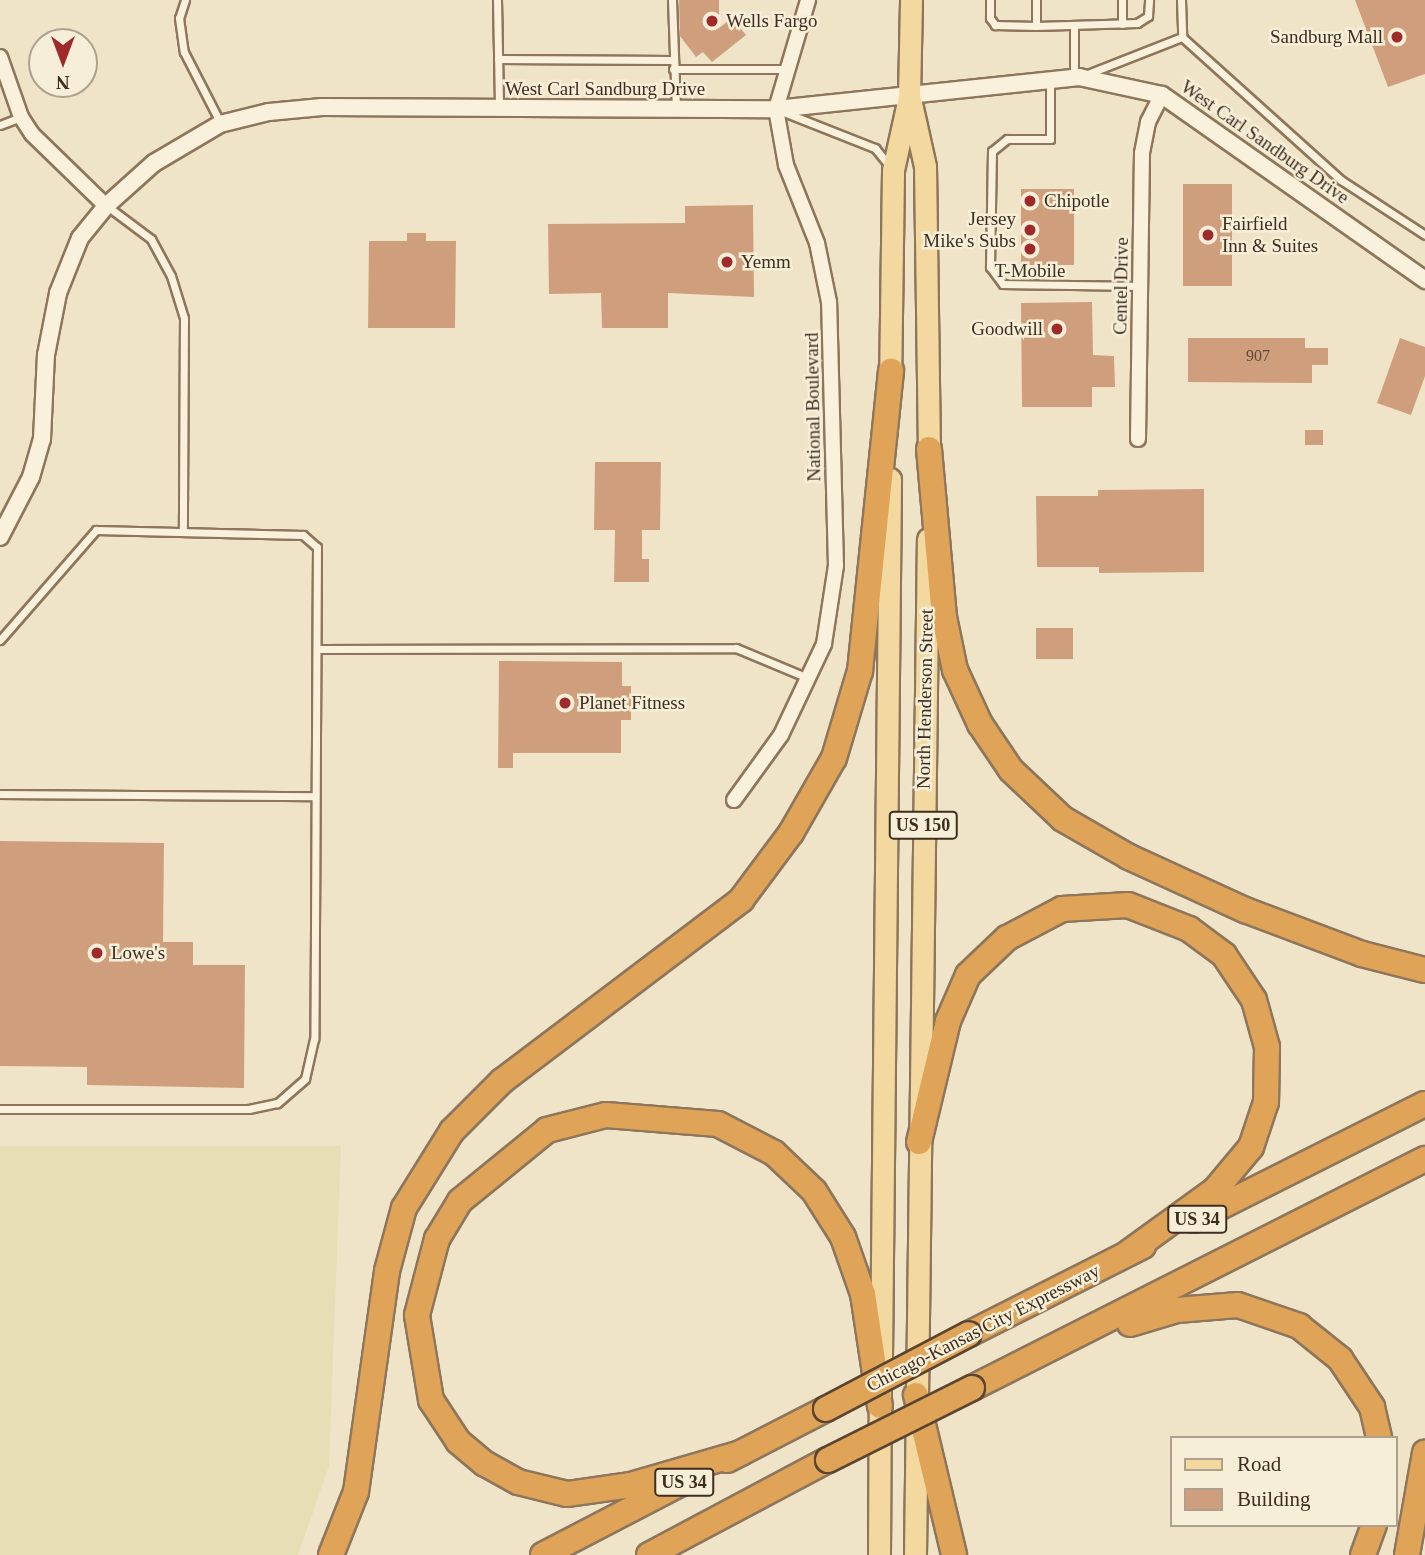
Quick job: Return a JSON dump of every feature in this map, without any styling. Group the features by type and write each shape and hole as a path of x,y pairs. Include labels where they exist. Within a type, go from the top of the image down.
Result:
{"highway":[{"path":"331,1555 356,1492 387,1271 404,1208 452,1132 502,1082 741,900 791,833 834,758 860,671 891,371"},
{"path":"929,449 944,617 955,670 980,724 1012,769 1063,819 1129,857 1245,910 1362,954 1425,970"},
{"path":"919,1142 948,1021 968,975 1007,938 1062,909 1128,905 1189,929 1224,955 1254,1000 1267,1047 1266,1102 1251,1147 1215,1190 1128,1253"},
{"name":"Chicago-Kansas City Expressway","path":"543,1555 969,1334 1425,1104"},
{"path":"741,1452 631,1485 567,1494 518,1482 485,1464 458,1441 431,1400 416,1315 437,1239 460,1201 547,1130 606,1115 719,1124 774,1153 814,1191 843,1237 863,1294 880,1406"},
{"name":"US 34","path":"649,1555 828,1460 1076,1339 1425,1159"},
{"path":"1076,1339 1177,1310 1238,1305 1299,1326 1340,1359 1372,1406 1380,1436"},
{"path":"916,1395 954,1555"},
{"path":"1407,1555 1425,1453"},
{"path":"666,1555 745,1505"},
{"path":"1363,1555 1373,1527"}],"main road":[{"name":"North Henderson Street","path":"879,1555 893,170 909,97 911,0"},
{"name":"North Henderson Street","path":"909,97 925,166 929,449 915,1555"}],"street":[{"name":"National Boulevard","path":"734,800 781,735 824,644 836,566 829,302 817,243 786,165 776,109 808,0"},
{"path":"0,57 21,117 32,134 106,206"},
{"name":"West Carl Sandburg Drive","path":"0,537 31,477 41,439 46,355 58,293 80,238 106,206 154,163 220,124 269,112 322,107 676,111 776,109 1077,78 1162,95 1425,280"},
{"name":"Centel Drive","path":"1138,439 1142,153 1148,122 1162,95"}],"lane":[{"path":"185,0 179,18 184,52 220,124"},
{"path":"497,0 499,109"},
{"path":"672,0 676,111"},
{"path":"990,0 990,18 995,25 1036,26 1144,21 1149,0"},
{"path":"1036,0 1036,26"},
{"path":"1122,0 1122,24"},
{"path":"1181,0 1182,37 1341,180 1425,235"},
{"path":"1074,25 1077,78 1182,37"},
{"path":"498,59 673,60"},
{"path":"673,69 788,69"},
{"path":"1049,81 1050,139 1007,139 992,150 990,267 1003,285 1140,286"},
{"path":"776,109 875,148 893,170"},
{"path":"0,125 21,117"},
{"path":"106,206 151,239 171,276 184,318 183,530"},
{"path":"0,640 96,530 183,530 312,539 317,547 314,1039 305,1079 277,1103 249,1109 0,1109"},
{"path":"317,649 736,648 808,678"},
{"path":"0,794 315,796"}],"shaded area":[{"path":"0,1146 341,1146 329,1466 298,1555 0,1555"}],"building":[{"path":"679,0 719,0 719,28 732,18 746,35 712,62 703,52 696,57 680,36"},
{"name":"Sandburg Mall","path":"1355,0 1425,0 1425,74 1388,87"},
{"name":"Fairfield Inn & Suites","path":"1183,184 1232,184 1232,286 1183,286"},
{"path":"1021,189 1074,189 1074,265 1021,265"},
{"path":"753,205 754,297 668,293 668,328 602,328 601,293 549,294 548,224 685,223 685,206"},
{"path":"407,233 426,233 426,241 456,241 455,328 368,328 369,241 407,241"},
{"name":"Goodwill","path":"1092,302 1093,355 1114,356 1115,387 1092,387 1092,407 1022,407 1021,303"},
{"path":"1188,338 1305,338 1305,348 1328,348 1328,365 1312,365 1312,383 1188,382"},
{"path":"1400,338 1425,347 1425,376 1411,415 1377,403"},
{"path":"1305,430 1323,430 1323,445 1305,445"},
{"path":"595,462 661,462 660,530 642,530 642,559 649,559 649,582 614,582 615,530 594,530"},
{"path":"1204,489 1204,572 1099,573 1099,567 1037,567 1036,496 1098,496 1098,490"},
{"path":"1036,628 1073,628 1073,659 1036,659"},
{"name":"Planet Fitness","path":"499,661 622,662 622,686 631,686 631,720 621,720 621,753 513,753 513,768 498,768"},
{"name":"Lowe's","path":"0,841 164,843 163,942 193,942 193,965 245,965 244,1088 87,1085 87,1067 0,1066"}],"place":[{"name":"Wells Fargo","path":"712,21"},
{"name":"Sandburg Mall","path":"1397,37"},
{"name":"Chipotle","path":"1030,201"},
{"name":"Jersey Mike's Subs","path":"1030,230"},
{"name":"Fairfield Inn & Suites","path":"1208,235"},
{"name":"T-Mobile","path":"1030,249"},
{"name":"Yemm","path":"727,262"},
{"name":"Goodwill","path":"1057,329"},
{"name":"Planet Fitness","path":"565,703"},
{"name":"Lowe's","path":"97,953"}]}
